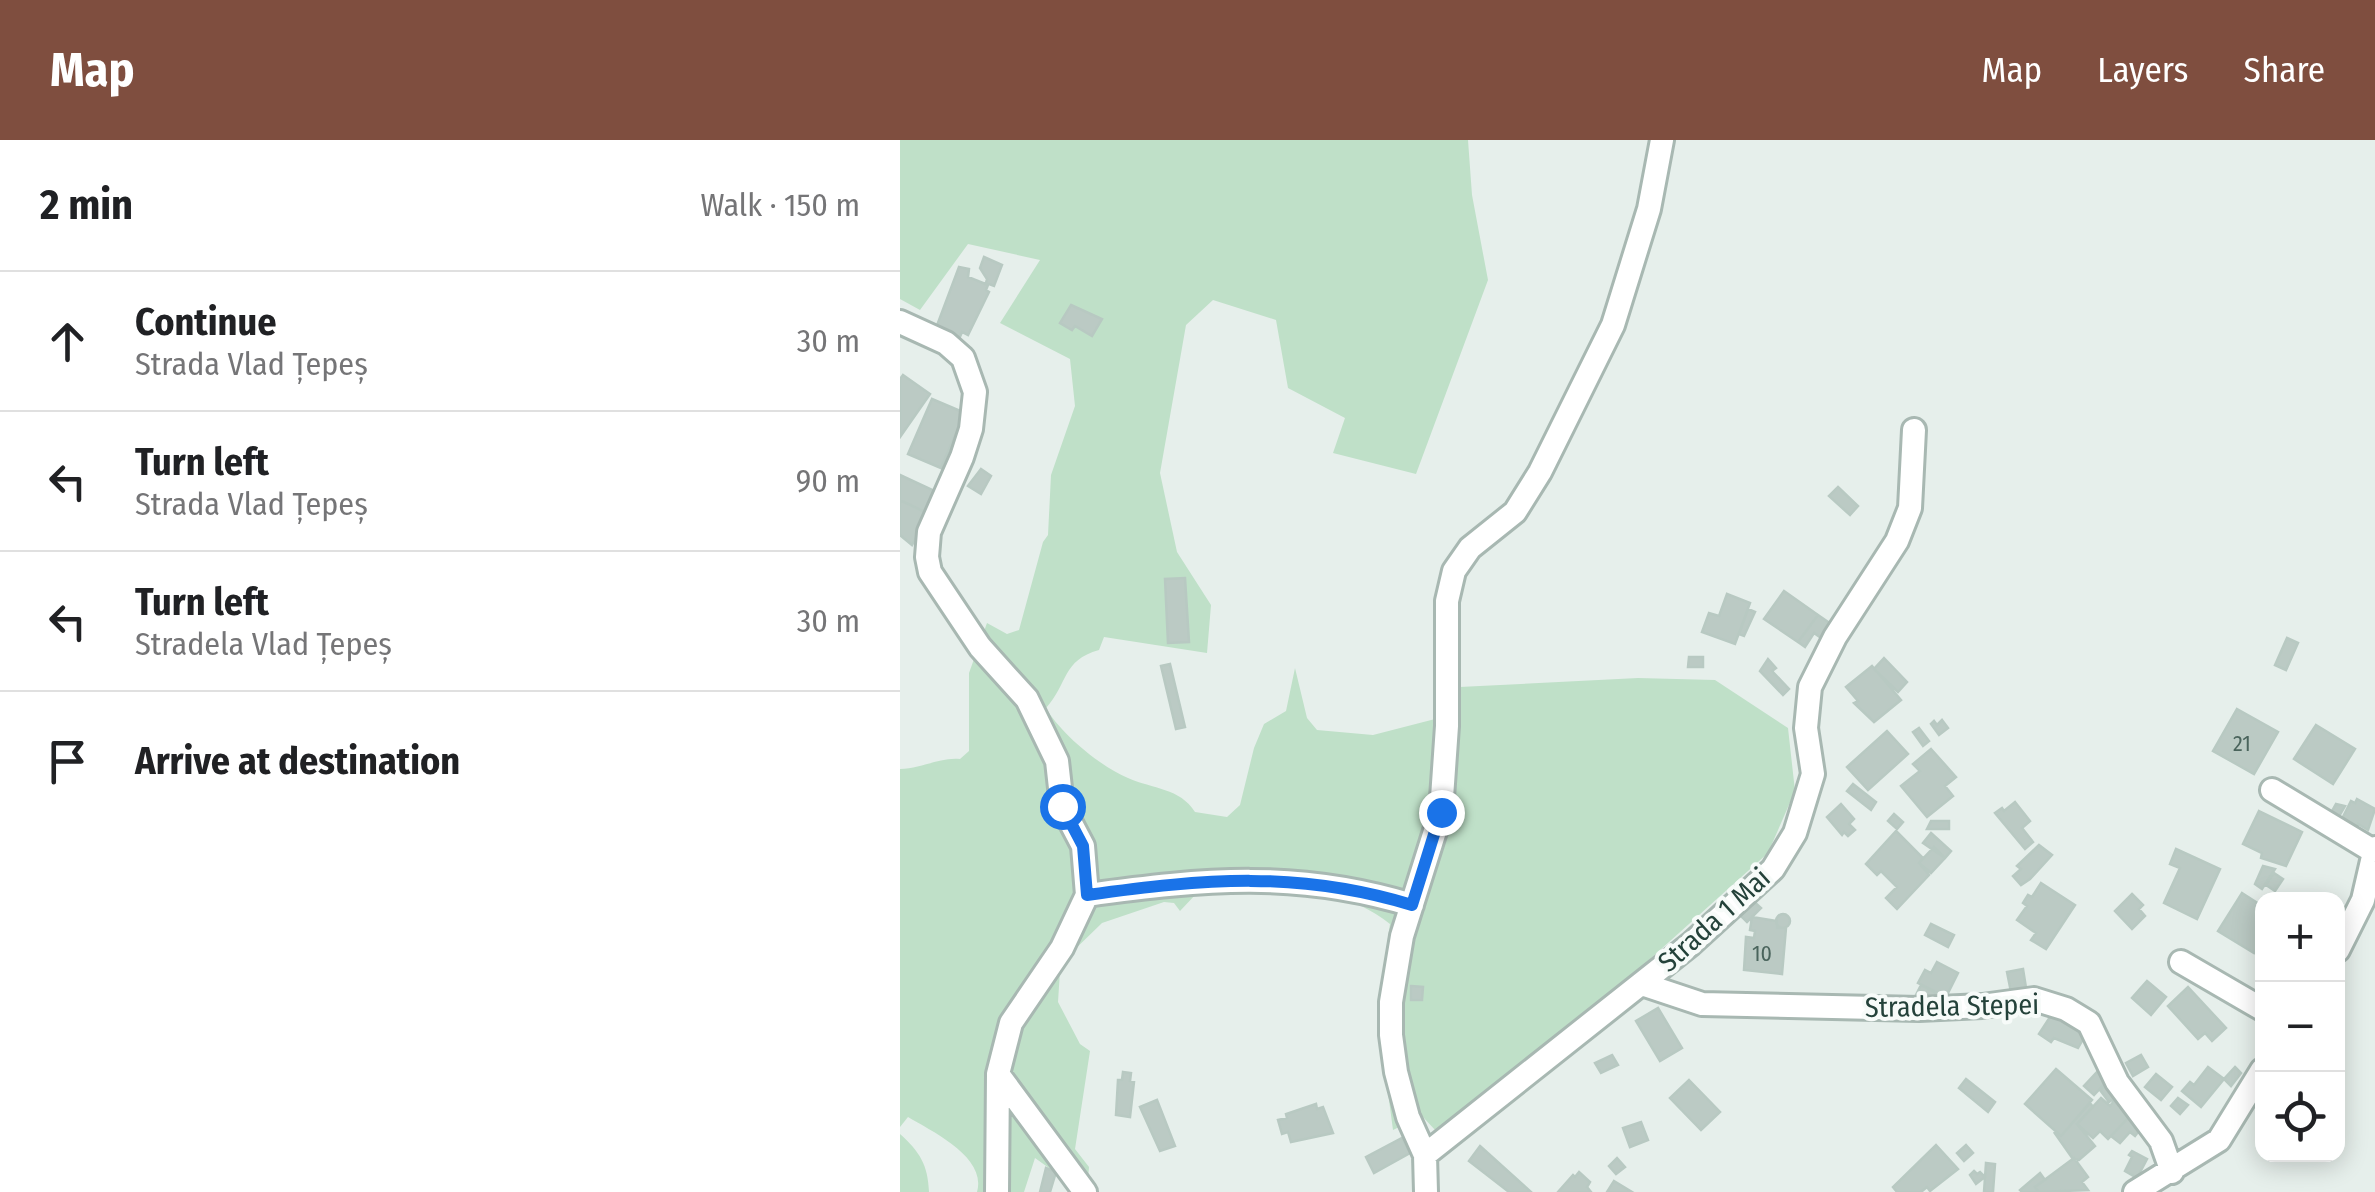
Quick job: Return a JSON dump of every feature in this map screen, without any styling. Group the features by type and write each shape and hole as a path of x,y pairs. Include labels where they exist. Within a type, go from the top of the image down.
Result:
{"street":[{"path":"1426,1192 1425,1156 1408,1117 1391,1035 1397,966 1441,812 1447,726 1447,601 1454,571 1470,548 1515,512 1540,472 1613,325 1649,209 1662,140"},
{"path":"900,322 946,343 963,358 975,392 971,429 962,457 929,532 930,572 980,647 1027,698 1057,761 1062,806 1083,846 1087,895 1062,948 1011,1023 998,1074 997,1192"},
{"name":"Strada 1 Mai","path":"1425,1156 1536,1064 1642,984 1773,870 1795,833 1813,774 1806,728 1810,687 1835,637 1898,541 1910,508 1914,430"},
{"path":"2272,790 2374,850 2363,900 2345,936"},
{"path":"1087,895 1262,878 1362,890 1412,905"},
{"path":"2181,962 2255,1005"},
{"name":"Stradela Stepei","path":"1642,984 1702,1004 1919,1008 2034,999 2066,1008 2089,1023 2117,1082 2162,1141 2172,1172"},
{"path":"2135,1192 2219,1140 2261,1072"},
{"path":"998,1074 1085,1192"}],"green space":[{"path":"900,140 1468,140 1472,195 1488,280 1416,474 1333,453 1345,418 1288,388 1276,320 1213,300 1186,325 1160,473 1177,552 1211,605 1207,653 1104,637 1099,650 1072,666 1046,708 1071,738 1106,766 1182,798 1195,812 1227,817 1240,805 1264,724 1286,711 1295,668 1307,718 1317,730 1373,735 1439,718 1439,688 1638,678 1715,680 1788,728 1795,791 1768,853 1610,995 1436,1131 1422,1116 1393,1130 1379,1025 1390,924 1346,900 1272,889 1197,893 1180,911 1174,903 1164,902 1102,923 1068,956 1060,971 1058,1002 1080,1044 1090,1051 1075,1149 1089,1167 1088,1179 1070,1183 1035,1158 1024,1192 977,1192 974,1168 956,1147 908,1117 900,1127 900,769 960,759 969,751 969,673 987,623 1007,634 1019,630 1048,535 1051,475 1075,406 1070,359 1000,323 1040,260 968,244 920,310 900,299"},
{"path":"900,1134 922,1160 929,1192 900,1192"}],"building":[{"path":"984,257 1002,265 994,286 986,283 980,268"},
{"path":"959,267 969,269 968,277 988,285 989,292 968,335 962,332 959,339 936,328"},
{"path":"1071,305 1102,319 1092,336 1060,323"},
{"path":"903,375 930,394 900,437 900,379"},
{"path":"932,399 965,413 941,468 908,454"},
{"path":"981,469 991,476 981,494 968,486"},
{"path":"900,475 939,493 929,514 900,500"},
{"path":"1838,487 1858,506 1850,515 1829,496"},
{"path":"900,500 929,514 912,545 900,535"},
{"path":"1185,578 1189,642 1168,643 1165,579"},
{"path":"1784,591 1818,615 1798,642 1764,619"},
{"path":"1727,594 1750,603 1735,644 1702,632 1709,613 1719,616"},
{"path":"1748,609 1755,612 1744,636 1739,634"},
{"path":"1818,615 1834,626 1824,640 1814,633 1805,647 1798,642"},
{"path":"2287,638 2298,643 2286,670 2275,665"},
{"path":"1689,657 1703,657 1703,667 1688,667"},
{"path":"1884,658 1907,682 1898,692 1874,669"},
{"path":"1768,659 1776,668 1772,671 1789,689 1783,695 1760,671"},
{"path":"1170,664 1185,727 1176,729 1161,666"},
{"path":"1872,666 1901,700 1874,722 1854,703 1858,701 1846,687"},
{"path":"2237,709 2278,732 2254,774 2213,751"},
{"path":"1942,720 1948,728 1939,735 1931,724"},
{"path":"2316,725 2355,749 2333,784 2294,759"},
{"path":"1919,728 1929,741 1923,746 1913,732"},
{"path":"1887,731 1908,754 1868,790 1847,767"},
{"path":"1931,749 1956,777 1945,786 1953,796 1927,817 1901,786 1920,771 1913,764"},
{"path":"1853,784 1876,802 1871,810 1847,791"},
{"path":"2357,799 2375,809 2368,830 2358,824 2356,828 2343,817 2351,801 2355,803"},
{"path":"2015,802 2030,821 2022,828 2033,842 2025,849 1995,813"},
{"path":"1841,804 1854,819 1849,824 1855,830 1848,836 1844,832 1842,835 1827,817"},
{"path":"2336,804 2345,806 2338,818 2331,813"},
{"path":"2259,811 2302,832 2286,866 2261,858 2262,853 2243,844"},
{"path":"1894,814 1903,822 1897,829 1888,821"},
{"path":"1931,821 1949,821 1949,829 1927,829"},
{"path":"1896,831 1923,858 1919,863 1929,875 1897,909 1886,898 1897,887 1881,871 1877,875 1866,864"},
{"path":"1931,833 1951,851 1945,858 1923,843"},
{"path":"2039,845 2052,855 2021,885 2013,876 2021,869 2017,866"},
{"path":"1934,847 1945,858 1931,873 1919,863"},
{"path":"2176,849 2220,869 2197,919 2164,903 2180,868 2170,864"},
{"path":"2263,866 2275,869 2262,889 2255,884"},
{"path":"2274,873 2283,879 2275,891 2266,885"},
{"path":"2041,883 2075,905 2046,949 2031,940 2036,933 2017,920 2027,906 2023,903 2028,895 2032,897"},
{"path":"2242,893 2255,901 2254,953 2218,931"},
{"path":"2132,894 2143,905 2139,909 2145,916 2132,929 2115,911"},
{"path":"1751,899 1761,908 1747,922 1737,912"},
{"path":"1783,914 1790,921 1783,928 1776,921"},
{"path":"1752,917 1777,921 1777,928 1786,928 1782,974 1744,970 1746,937 1754,938 1755,931 1750,930"},
{"path":"1931,924 1954,935 1948,947 1925,935"},
{"path":"1937,962 1958,973 1946,997 1918,983 1925,970 1931,973"},
{"path":"2023,969 2027,994 2012,997 2007,972"},
{"path":"2147,981 2166,997 2151,1015 2132,998"},
{"path":"1921,985 1936,993 1931,1004 1911,1005"},
{"path":"1411,986 1423,987 1422,1000 1411,1000"},
{"path":"2188,987 2226,1028 2212,1041 2205,1033 2198,1039 2168,1006"},
{"path":"1658,1008 1682,1048 1660,1061 1636,1021"},
{"path":"2052,1014 2086,1034 2078,1048 2054,1038 2051,1042 2039,1034"},
{"path":"1612,1055 1618,1065 1601,1073 1595,1063"},
{"path":"2141,1055 2148,1067 2133,1076 2126,1063"},
{"path":"2208,1067 2224,1079 2201,1107 2182,1091 2190,1082 2194,1085"},
{"path":"2235,1067 2241,1073 2231,1086 2224,1079"},
{"path":"2056,1069 2092,1100 2061,1136 2025,1104"},
{"path":"1123,1072 1131,1073 1130,1081 1134,1082 1130,1117 1116,1115 1118,1080 1122,1080"},
{"path":"2097,1072 2107,1081 2094,1095 2084,1086"},
{"path":"2156,1074 2172,1087 2161,1100 2145,1087"},
{"path":"1966,1079 1995,1102 1988,1112 1959,1088"},
{"path":"1689,1080 1720,1112 1701,1130 1670,1098"},
{"path":"2107,1085 2116,1097 2109,1102 2100,1090"},
{"path":"2101,1098 2110,1106 2114,1101 2130,1116 2108,1139 2100,1131 2093,1138 2077,1124"},
{"path":"2178,1098 2188,1105 2180,1114 2171,1106"},
{"path":"1157,1100 1175,1146 1160,1151 1140,1107"},
{"path":"2090,1103 2093,1107 2077,1124 2095,1146 2079,1160 2073,1159 2054,1132 2061,1136"},
{"path":"1316,1104 1317,1109 1323,1107 1333,1133 1291,1142 1288,1132 1282,1134 1278,1120"},
{"path":"2130,1116 2141,1128 2135,1136 2130,1132 2120,1143 2111,1136"},
{"path":"1641,1122 1648,1140 1630,1147 1623,1128"},
{"path":"1402,1138 1410,1153 1374,1173 1366,1157"},
{"path":"1936,1145 1958,1169 1930,1191 1927,1187 1921,1192 1897,1192 1893,1187"},
{"path":"1966,1145 1973,1153 1964,1161 1957,1153"},
{"path":"1480,1146 1531,1192 1509,1192 1469,1161"},
{"path":"2132,1151 2147,1159 2137,1178 2125,1171"},
{"path":"1617,1158 1625,1167 1616,1174 1609,1166"},
{"path":"2074,1158 2088,1177 2082,1182 2088,1190 2039,1192 2035,1187"},
{"path":"1986,1163 1995,1164 1993,1192 1984,1192"},
{"path":"1046,1168 1056,1172 1050,1192 1040,1192"},
{"path":"1974,1171 1985,1177 1976,1184 1970,1175"},
{"path":"1579,1172 1590,1182 1587,1187 1591,1192 1558,1192 1573,1175"},
{"path":"2040,1173 2045,1180 2035,1187 2039,1192 2020,1190"},
{"path":"1614,1181 1632,1192 1607,1192"}],"route":[{"path":"1062,806 1083,846 1087,895 1262,878 1362,890 1412,905 1441,812"}]}
